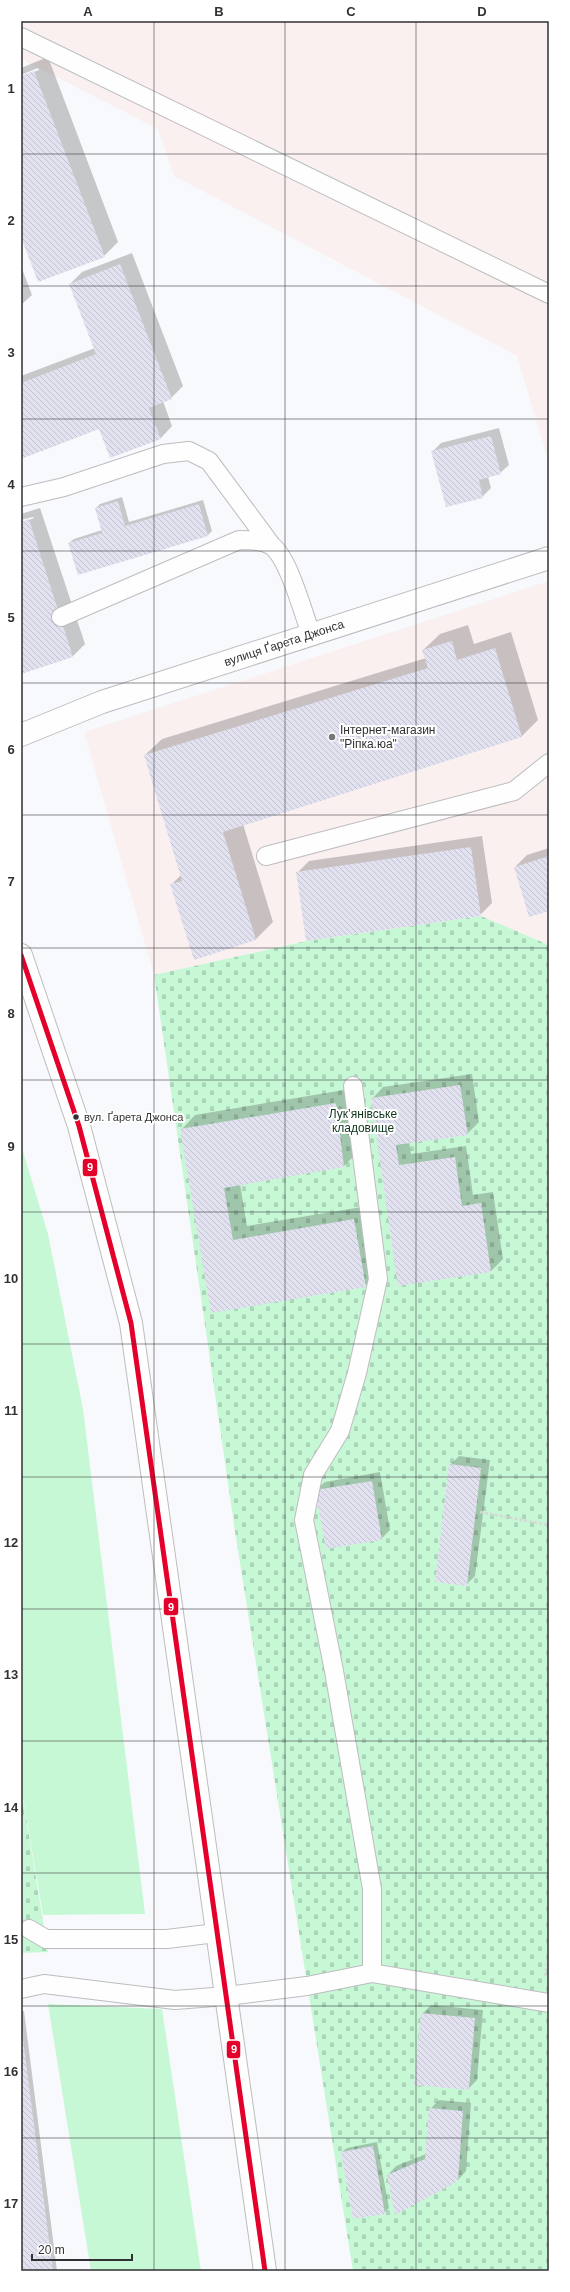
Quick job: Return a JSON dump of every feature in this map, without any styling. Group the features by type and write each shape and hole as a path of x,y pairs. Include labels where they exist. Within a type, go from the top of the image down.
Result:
{"street":[{"name":"вулиця Ґарета Джонса","path":"21,735 102,702 549,558"},
{"path":"21,955 79,1126 131,1323 216,1933 227,1996 264,2271"}],"lane":[{"path":"21,37 549,294"},
{"path":"21,498 64,487 163,454 189,451 209,461 286,565 311,634"},
{"path":"61,618 239,540 255,540 272,546"},
{"path":"266,856 514,792 549,763"},
{"path":"352,1086 378,1279 357,1373 340,1431 313,1475 304,1520 334,1671 372,1889 372,1973"},
{"path":"30,1929 46,1939 167,1939 216,1933"},
{"path":"21,1988 44,1984 174,2000 227,1996 307,1986 372,1973 549,2003"}],"path":[{"path":"480,1512 549,1525"}],"shaded area":[{"path":"21,21 549,21 549,463 517,356 174,176 158,129 21,59"},
{"path":"549,581 549,945 480,916 306,941 154,975 84,732"}],"green space":[{"name":"Лукʼянівське кладовище","path":"481,916 549,945 549,2271 353,2271 236,1538 154,975 306,941"},
{"path":"21,1145 48,1234 83,1409 145,1914 43,1915 21,1786"},
{"path":"21,1786 48,1952 21,1953"},
{"path":"48,2004 162,2009 201,2271 91,2271"}],"building":[{"path":"34,71 105,257 38,282 21,237 21,76"},
{"path":"120,264 172,399 149,408 161,439 110,458 99,429 21,459 21,383 96,354 69,284"},
{"path":"491,436 501,474 479,480 483,498 446,507 431,451"},
{"path":"118,501 125,526 199,504 208,536 78,575 68,543 102,533 95,508"},
{"path":"29,519 73,657 21,674 21,522"},
{"path":"452,641 457,660 495,648 522,737 223,832 256,940 194,960 170,884 182,881 144,755 428,668 422,650"},
{"path":"471,847 481,916 306,941 296,872"},
{"path":"549,856 549,911 529,917 514,867"},
{"path":"460,1085 468,1135 396,1145 399,1165 455,1157 462,1206 481,1203 491,1272 398,1286 371,1098"},
{"path":"336,1103 344,1167 224,1188 233,1240 354,1219 366,1287 211,1313 180,1129"},
{"path":"449,1464 481,1468 467,1586 435,1582"},
{"path":"372,1481 382,1540 326,1549 315,1490"},
{"path":"421,2013 475,2018 469,2090 414,2085"},
{"path":"22,2032 53,2271 21,2271"},
{"path":"429,2108 463,2111 458,2181 395,2215 387,2175 425,2159"},
{"path":"373,2146 385,2214 353,2219 341,2152"}],"transit line":[{"name":"9","path":"21,955 79,1126 131,1323 265,2271"}],"place":[{"name":"Інтернет-магазин \"Ріпка.юа\"","path":"332,737"},
{"name":"вул. Ґарета Джонса","path":"76,1117"}]}
